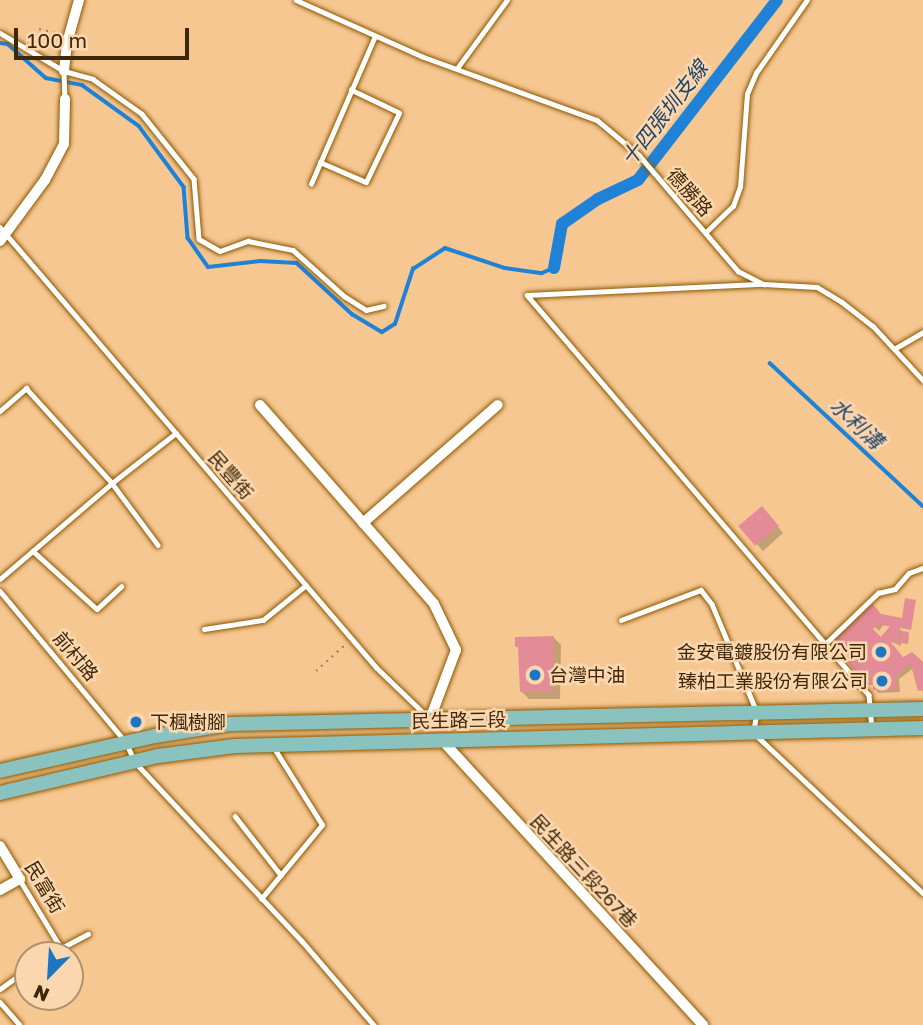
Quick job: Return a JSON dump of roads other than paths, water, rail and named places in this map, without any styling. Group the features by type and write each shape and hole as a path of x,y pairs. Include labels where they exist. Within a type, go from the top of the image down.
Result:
{"main road":[{"name":"民生路三段","path":"0,772 126,742 231,724 923,709"},
{"name":"民生路三段","path":"0,793 189,751 271,743 923,728"}],"street":[{"path":"64,71 79,0"},
{"path":"2,234 45,180 64,144 65,99"},
{"path":"260,405 434,604 456,650 430,719"},
{"path":"363,523 498,405"},
{"name":"民生路三段267巷","path":"441,739 703,1025"},
{"name":"民富街","path":"0,846 20,879"},
{"path":"0,890 20,879"}],"lane":[{"name":"德勝路","path":"296,0 421,56 597,120 639,155 707,231 738,271 764,284 817,288 863,318 923,380"},
{"path":"457,67 507,0"},
{"path":"707,231 733,206 740,187 747,94 756,73 807,0"},
{"path":"0,33 64,71 93,79 142,114 194,180 199,239 220,251 248,241 293,250 344,296 366,310 384,306"},
{"path":"311,184 375,36"},
{"path":"64,71 65,99"},
{"path":"320,162 366,182 399,113 351,90"},
{"name":"民豐街","path":"2,234 353,639 430,719 441,739"},
{"path":"764,284 527,295 869,695 873,729"},
{"path":"894,349 923,332"},
{"path":"0,411 26,388 112,483 158,545"},
{"path":"0,579 112,483 176,433"},
{"path":"33,551 97,609 121,587"},
{"path":"825,643 878,593 895,589 909,573 923,568"},
{"path":"204,629 263,620 306,585"},
{"path":"621,620 701,590 712,604 757,712 753,732 923,892"},
{"name":"前村路","path":"0,592 126,742 135,762 302,941 373,1025"},
{"path":"261,899 322,825 271,743"},
{"path":"234,816 281,875"},
{"name":"民富街","path":"20,879 57,941"},
{"path":"72,941 88,934"},
{"path":"0,1002 20,1025"}],"waterway":[{"name":"十四張圳支線","path":"554,268 562,224 598,199 638,180 777,0"},
{"path":"0,43 8,44 46,78 82,85 139,126 184,187 188,238 208,267 260,261 297,263 352,314 382,332 395,324 413,269 445,248 505,268 542,273 554,268"},
{"name":"水利溝","path":"770,363 923,506"}],"place":[{"name":"金安電鍍股份有限公司","path":"881,652"},
{"name":"台灣中油","path":"535,675"},
{"name":"臻柏工業股份有限公司","path":"882,681"},
{"name":"下楓樹腳","path":"136,722"}]}
